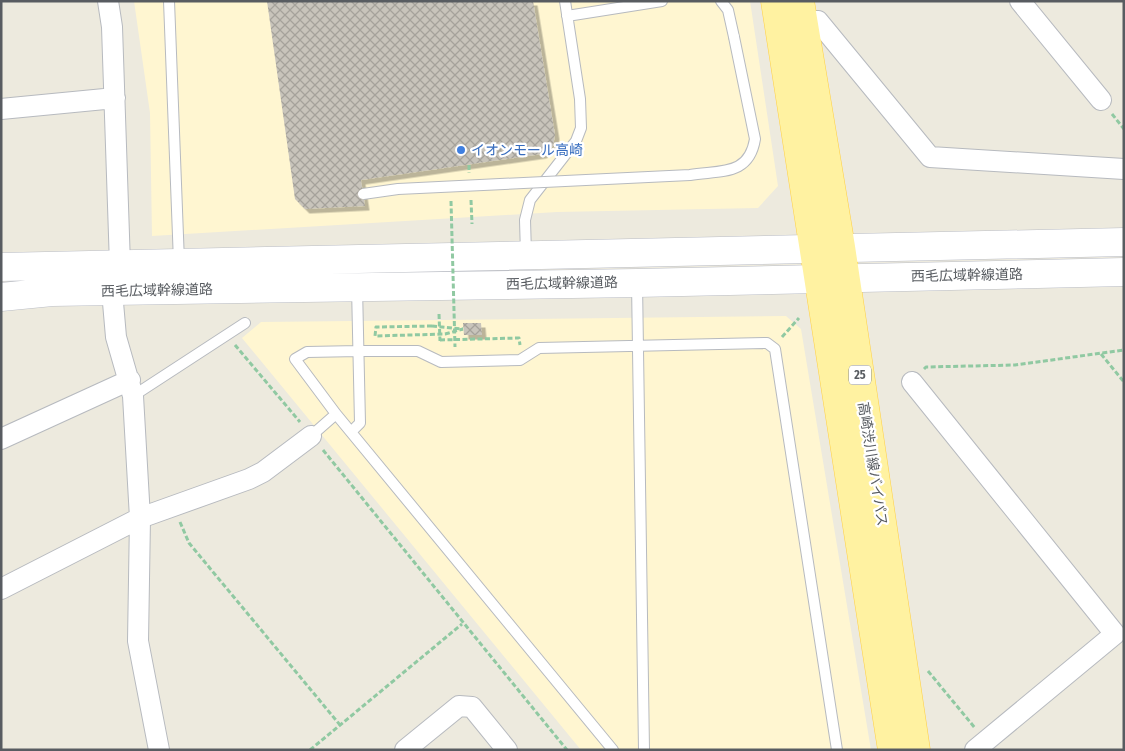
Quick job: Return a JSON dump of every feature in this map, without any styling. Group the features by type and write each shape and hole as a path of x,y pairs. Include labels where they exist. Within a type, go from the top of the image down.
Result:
{"main road":[{"name":"高崎渋川線バイパス","path":"775,1 892,750"},
{"name":"高崎渋川線バイパス","path":"801,12 846,277 916,750"}],"street":[{"path":"108,1 112,27 120,265"},
{"path":"1020,1 1101,100"},
{"path":"801,12 818,21 930,157 1124,169"},
{"path":"1,109 115,98"},
{"name":"西毛広域幹線道路","path":"1,267 1124,242"},
{"name":"西毛広域幹線道路","path":"1,297 52,292 112,290 637,283 1124,272"},
{"path":"112,290 116,337 132,388 140,518 138,641 158,750"},
{"path":"912,382 1115,634 985,747"},
{"path":"1,439 132,388"},
{"path":"1,589 140,518 175,507 263,472 311,436"},
{"path":"405,750 459,706 472,707 508,750"}],"lane":[{"path":"170,1 179,263"},
{"path":"526,254 525,220 530,200 576,141 581,128 580,99 565,1"},
{"path":"568,16 662,1"},
{"path":"363,194 398,189 690,175 736,168 745,164 753,152 755,139 728,10 721,1"},
{"path":"637,283 644,750"},
{"path":"351,432 360,423 357,286"},
{"path":"132,388 245,323"},
{"path":"613,750 336,414 295,359 307,352 359,351 418,352 441,362 500,361 520,360 539,348 767,343 773,347 837,750"},
{"path":"311,436 336,414"}],"path":[{"path":"451,197 456,347"},
{"path":"440,314 440,345"},
{"path":"773,347 799,318"},
{"path":"440,326 463,329 445,334 375,336 376,327 440,326"},
{"path":"226,334 567,750"},
{"path":"440,340 520,338 520,354"},
{"path":"912,382 926,366 1015,365 1124,350"},
{"path":"1101,353 1124,382"},
{"path":"175,507 188,543 340,725"},
{"path":"310,750 462,624"},
{"path":"903,659 926,669 985,747"}],"shaded area":[{"name":"イオンモール高崎","path":"134,1 750,1 778,186 758,208 557,212 152,236 150,113"},
{"path":"786,316 801,329 871,750 581,750 242,338 261,322"}],"building":[{"path":"267,1 533,1 555,135 553,146 542,154 361,180 365,206 305,209 295,199"},
{"path":"463,323 481,323 482,335 464,335"}],"place":[{"name":"イオンモール高崎","path":"461,150"}]}
